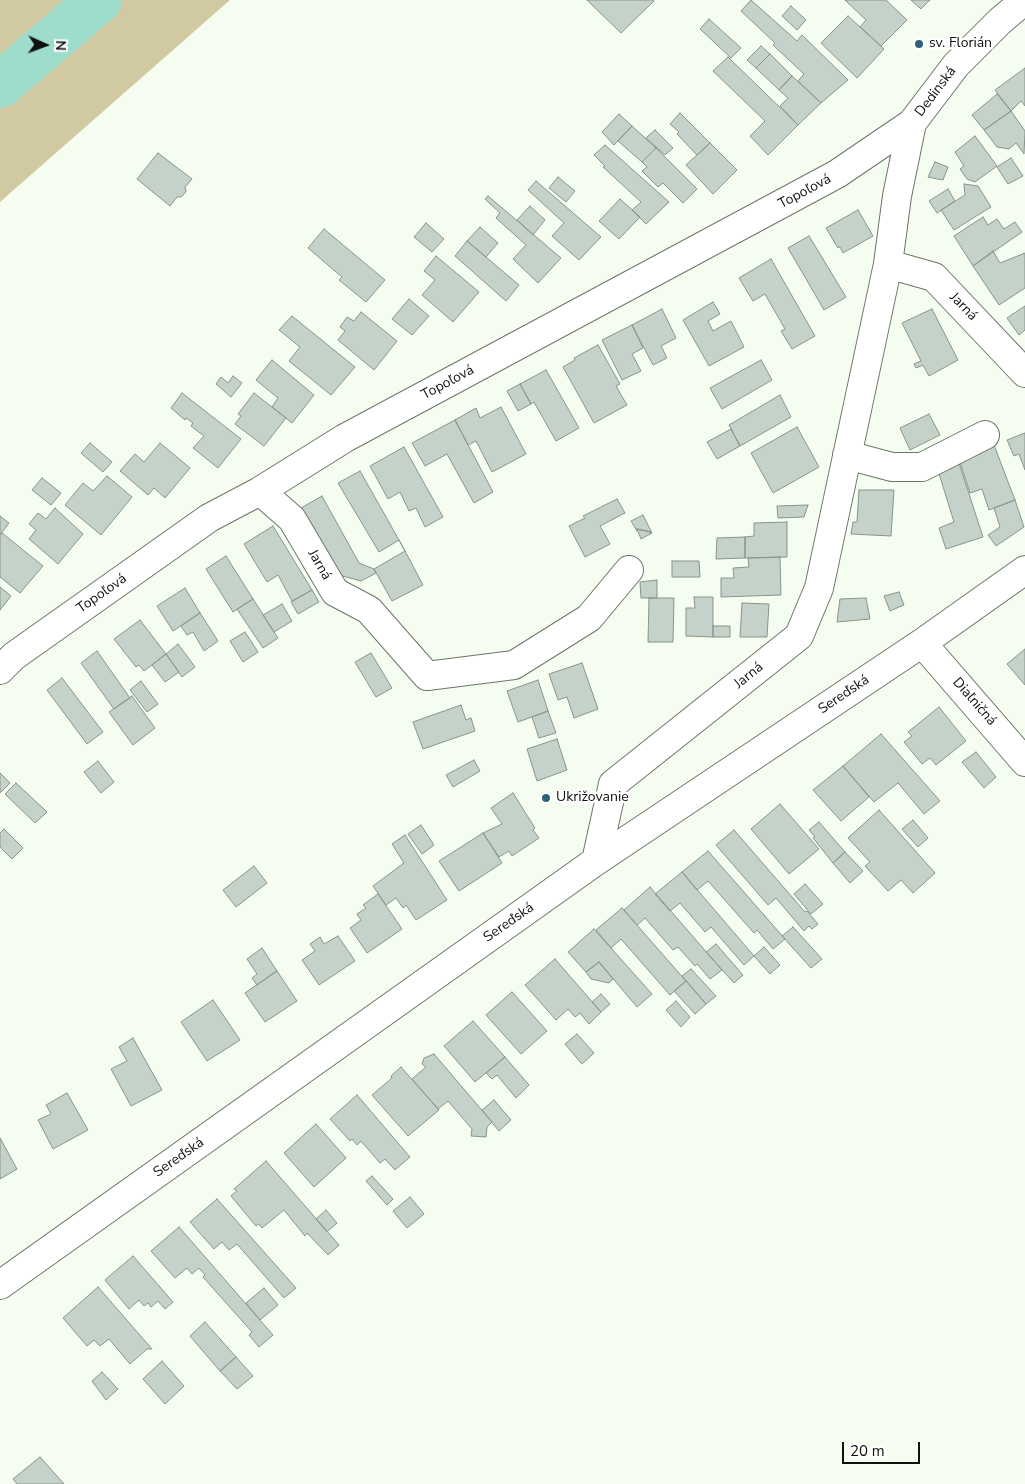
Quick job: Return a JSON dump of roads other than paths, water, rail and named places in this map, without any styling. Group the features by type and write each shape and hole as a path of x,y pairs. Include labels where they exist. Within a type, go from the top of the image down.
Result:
{"street":[{"name":"Dedinská","path":"912,123 956,64 1000,21 1025,0"},
{"name":"Jarná","path":"596,861 613,784 799,636 818,588 888,264 897,196 912,123"},
{"name":"Topoľová","path":"0,670 14,656 209,518 260,491 345,438 837,174 912,123"},
{"name":"Jarná","path":"888,264 934,277 1025,373"},
{"path":"847,454 892,467 922,467 985,435"},
{"name":"Jarná","path":"260,491 292,519 335,592 369,610 427,676 514,664 589,618 628,570"},
{"name":"Sereďská","path":"0,1285 596,861 922,643 1025,570"},
{"name":"Diaľničná","path":"922,643 1025,762"}],"waterway":[{"path":"0,85 99,0"}],"place":[{"name":"sv. Florián","path":"919,44"},
{"name":"Ukrižovanie","path":"546,798"}]}
